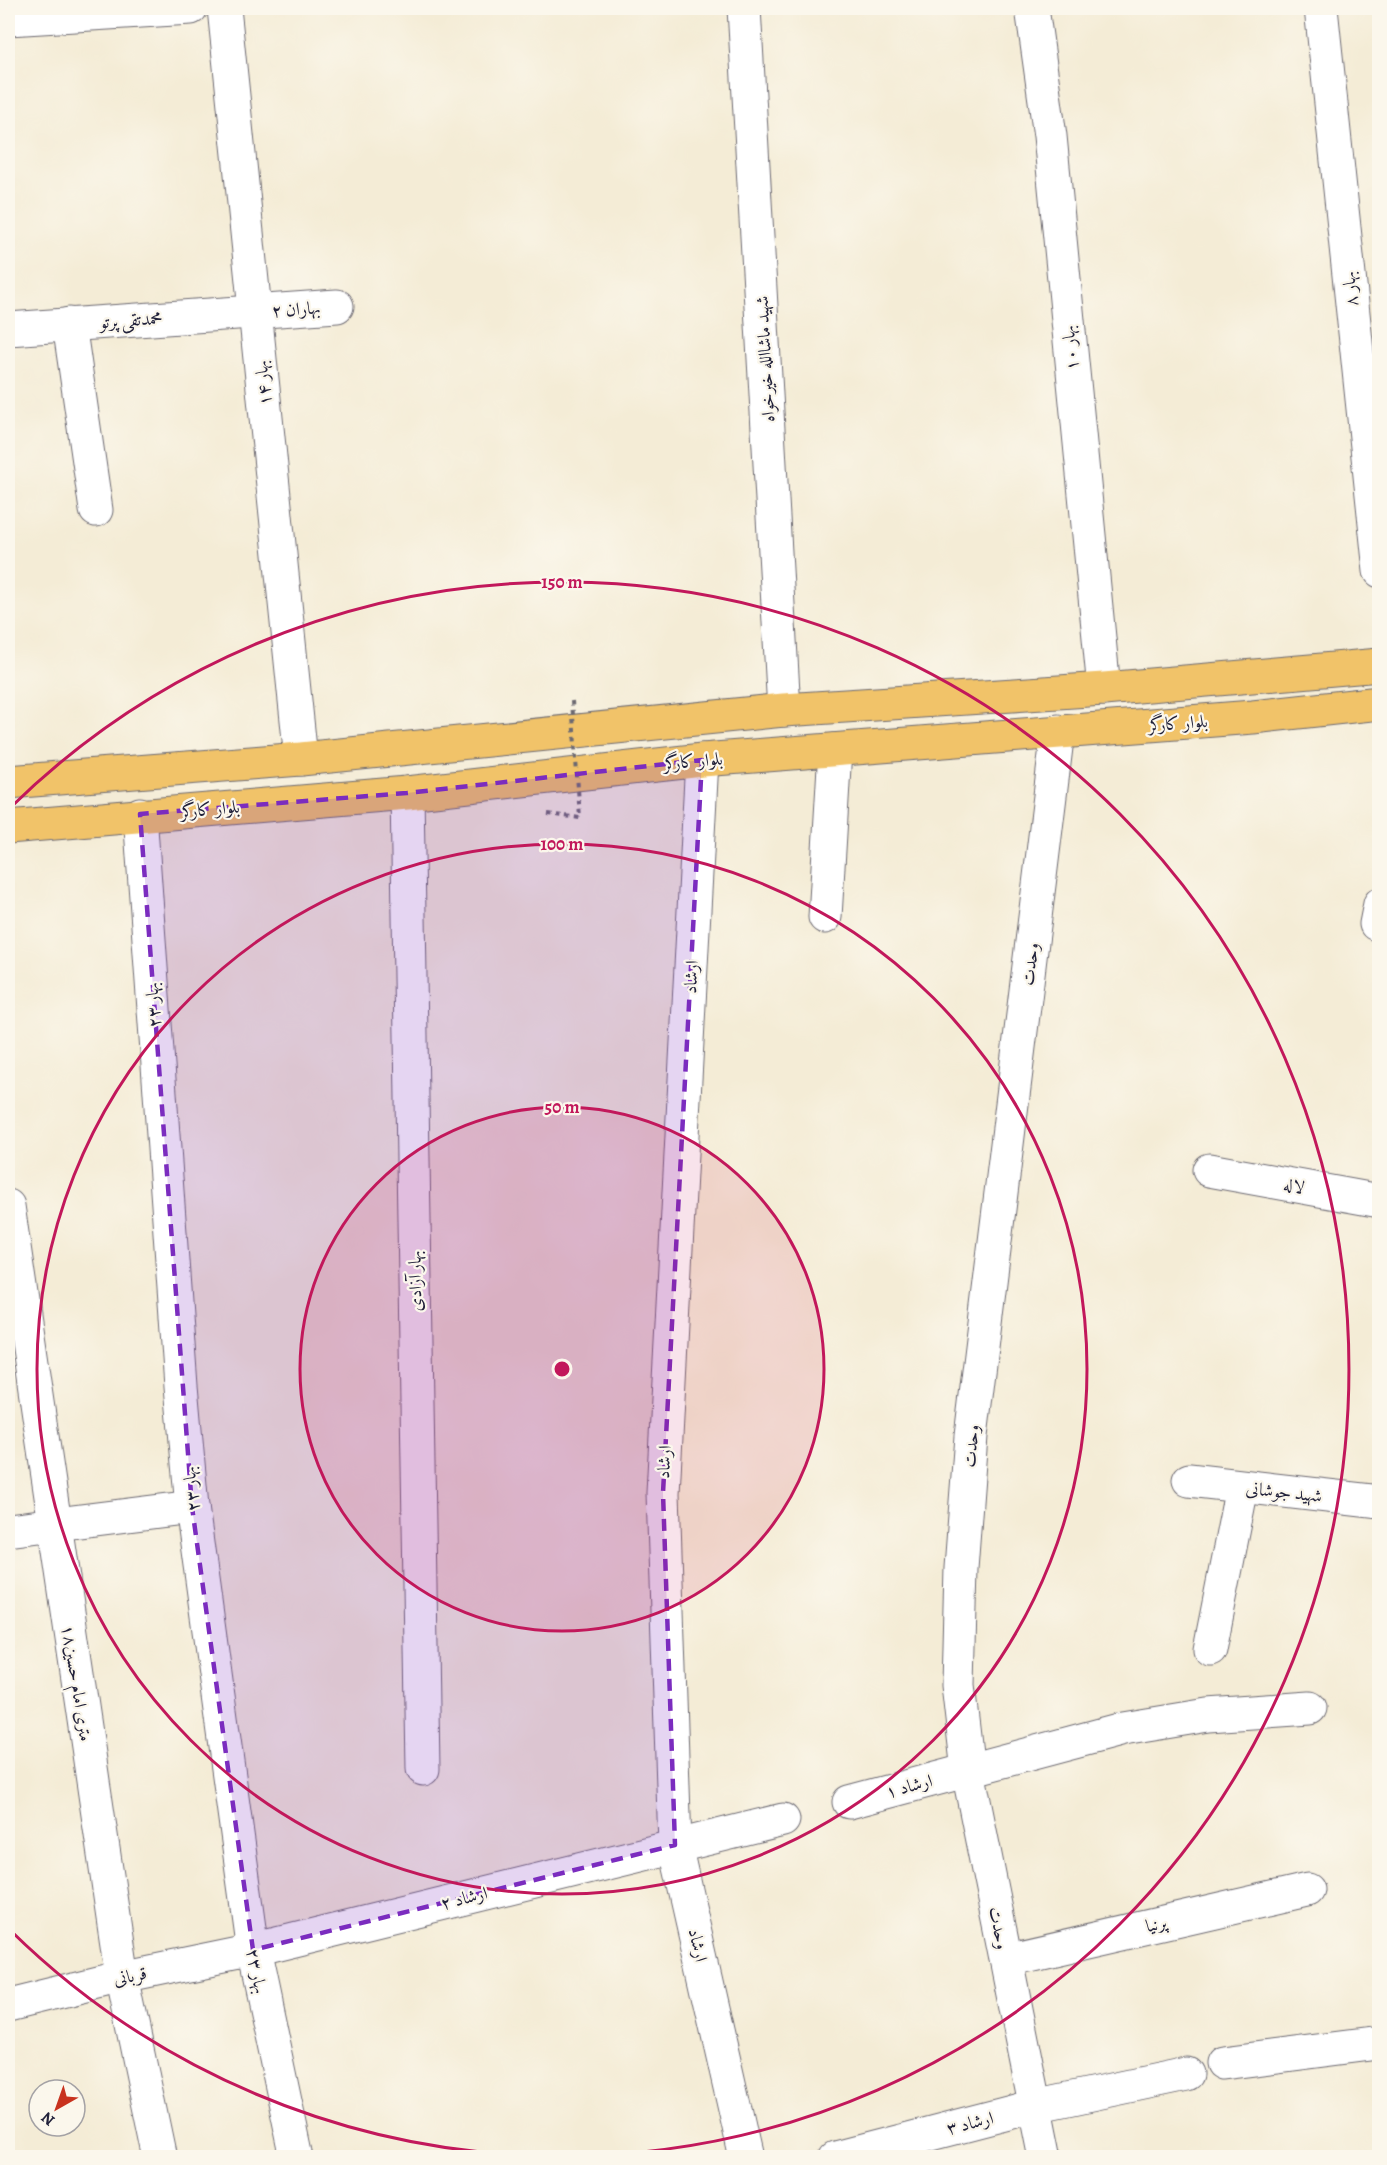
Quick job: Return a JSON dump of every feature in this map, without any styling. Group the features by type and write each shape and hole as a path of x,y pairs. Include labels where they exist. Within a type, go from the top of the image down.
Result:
{"main road":[{"path":"8,782 301,759 784,710 1104,689 1380,665"},
{"name":"بلوار کارگر","path":"8,826 407,793 702,760 1253,717 1380,703"}],"street":[{"path":"8,19 191,8"},
{"name":"بهار ۱۴","path":"224,8 301,759"},
{"name":"شهید ماشاالله خیرخواه","path":"744,8 784,710"},
{"name":"بهار ۱۰","path":"1032,8 1050,136 1104,689"},
{"name":"بهار ۸","path":"1322,8 1380,571"},
{"name":"بهاران ۲","path":"255,312 337,306"},
{"name":"محمدتقی پرتو","path":"8,329 255,312"},
{"path":"69,324 96,510"},
{"name":"وحدت","path":"1046,2157 968,1771 958,1685 961,1568 971,1436 1059,731"},
{"path":"825,917 835,750"},
{"name":"ارشاد","path":"702,760 663,1493 675,1845 746,2157"},
{"name":"بهار آزادی","path":"407,793 423,1769"},
{"name":"بهار ۲۳","path":"140,814 181,1386 192,1507 253,1950 297,2157"},
{"name":"لاله","path":"1209,1170 1380,1202"},
{"name":"۱۸متری امام حسین","path":"8,1206 53,1523 122,1977 160,2157"},
{"name":"شهید جوشانی","path":"1189,1480 1380,1502"},
{"path":"1210,1649 1242,1487"},
{"path":"8,1530 192,1507"},
{"name":"ارشاد ۱","path":"849,1802 1123,1729 1208,1714 1310,1708"},
{"path":"675,1845 783,1820"},
{"name":"ارشاد ۲","path":"253,1950 675,1845"},
{"name":"پرنیا","path":"1005,1959 1308,1890"},
{"name":"قربانی","path":"8,2005 122,1977 253,1950"},
{"path":"1222,2062 1380,2043"},
{"name":"ارشاد ۳","path":"835,2157 877,2152 1035,2106 1186,2074"}],"path":[{"path":"541,813 580,818 572,701"}],"highlighted area":[{"path":"702,760 663,1493 675,1845 253,1950 192,1507 140,814 407,793"}]}
